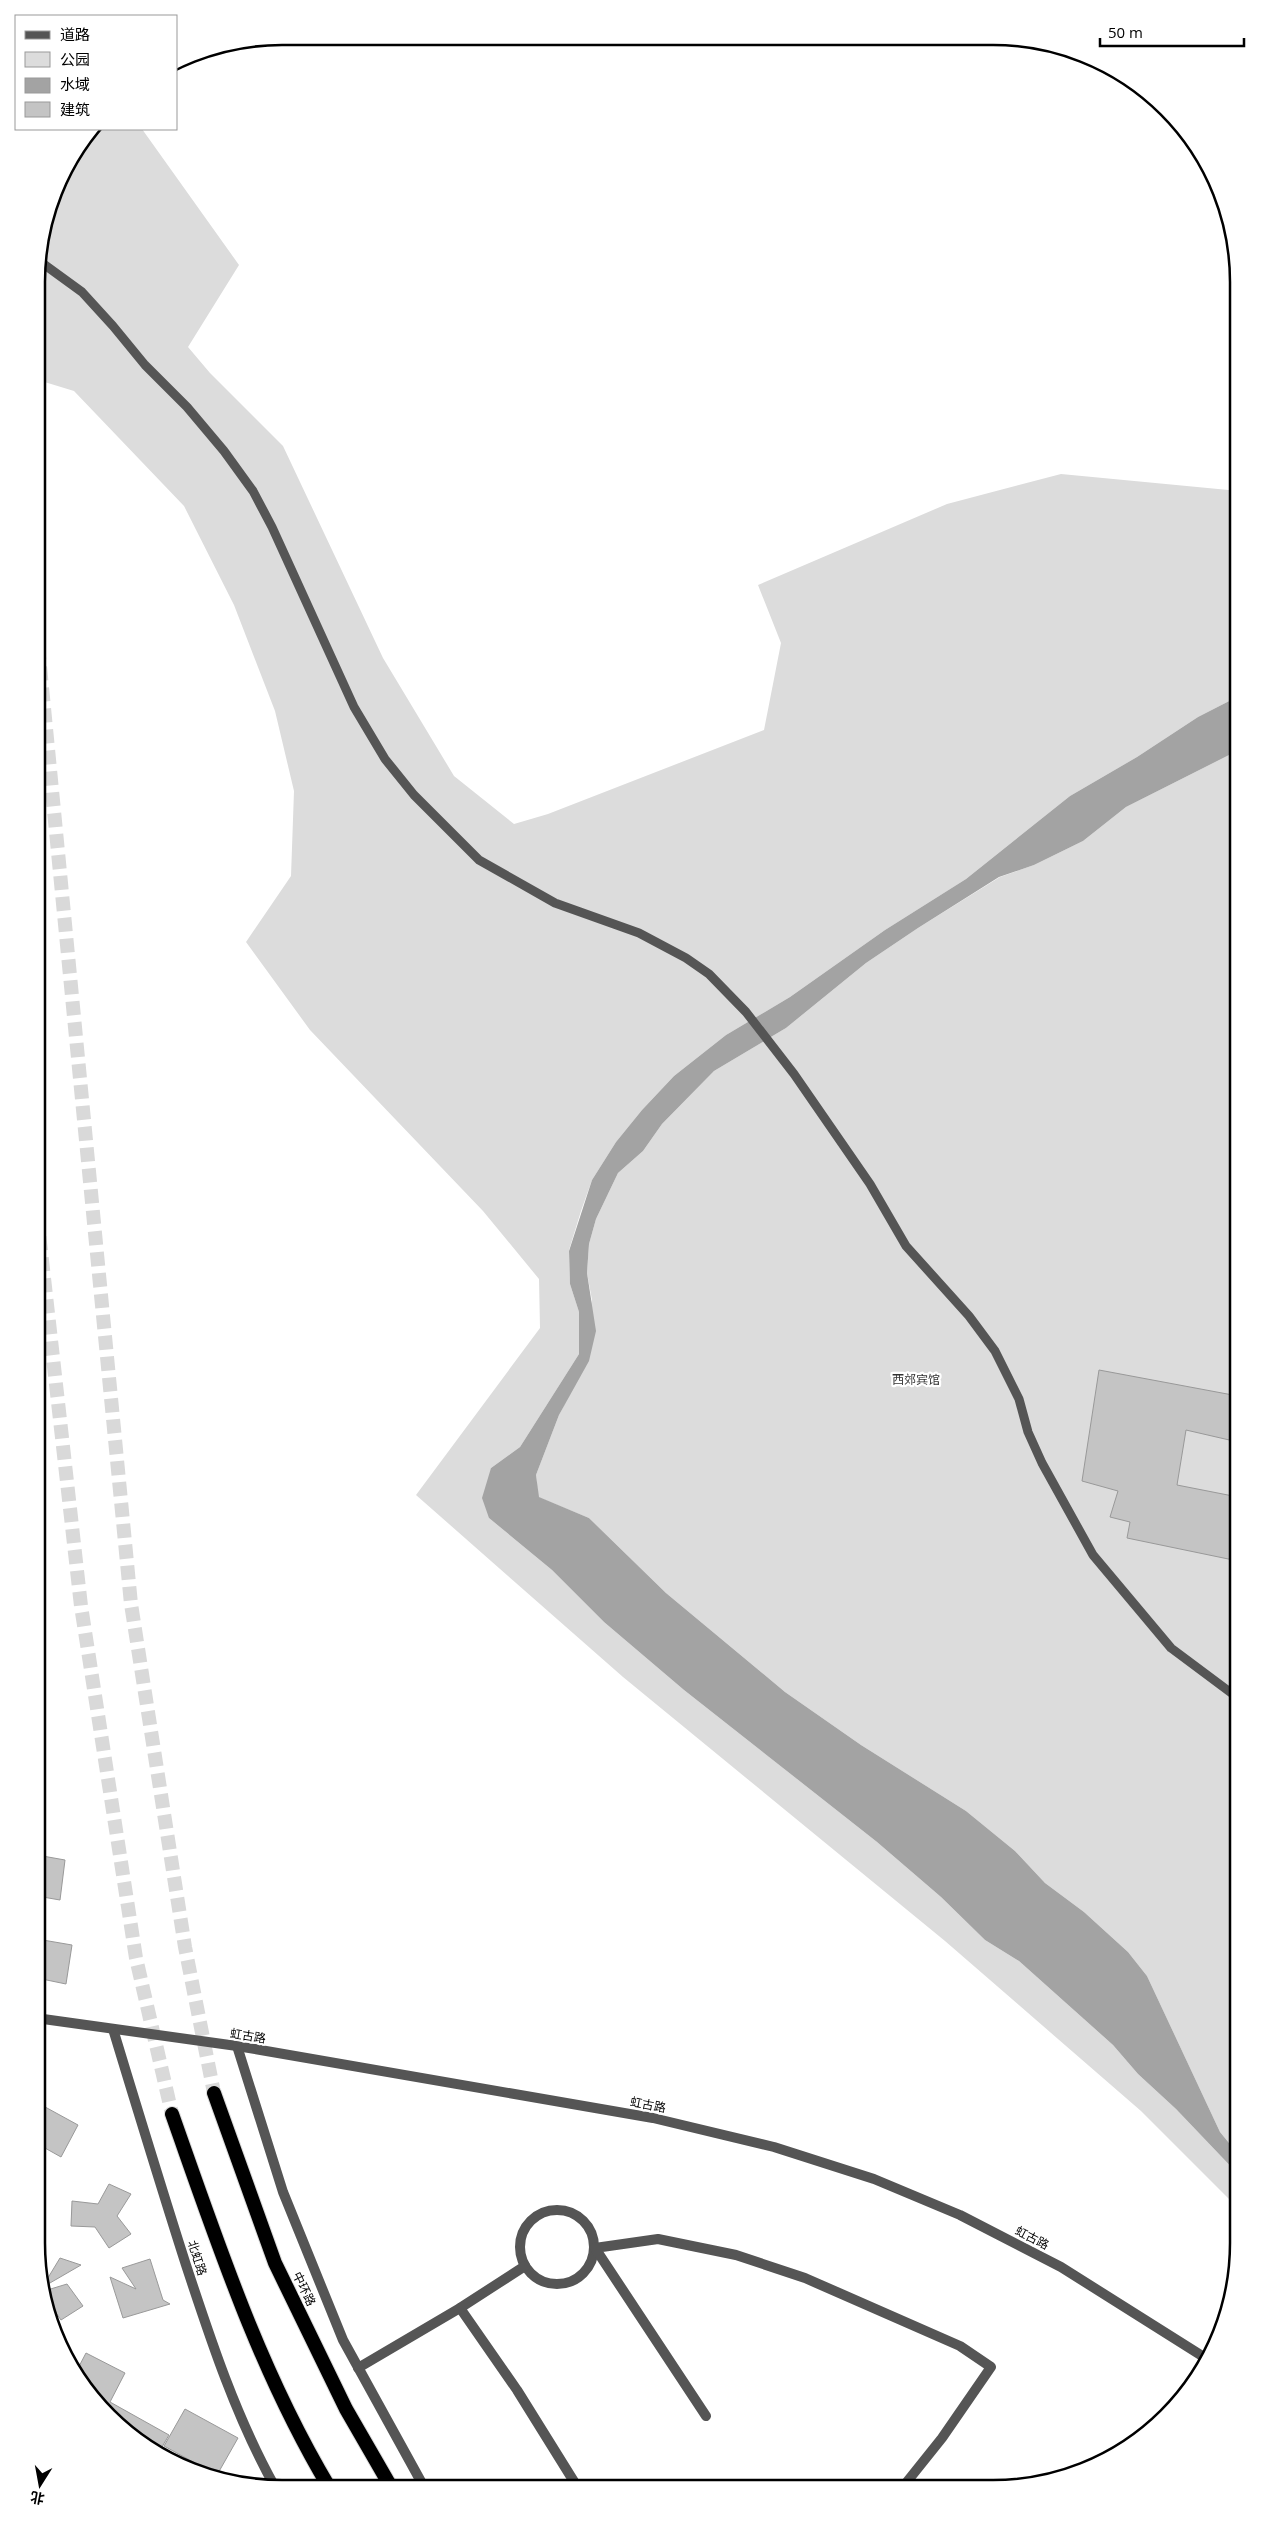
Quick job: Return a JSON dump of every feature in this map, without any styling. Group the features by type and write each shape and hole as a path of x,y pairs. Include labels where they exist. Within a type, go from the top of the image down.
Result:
{"highway":[{"name":"中环路","path":"214,2093 275,2263 346,2408 387,2480"},
{"path":"172,2114 233,2288 298,2434 323,2480"}],"street":[{"name":"虹古路","path":"45,2019 237,2046 653,2118 774,2147 874,2179 960,2215 1061,2267 1202,2356"},
{"name":"北虹路","path":"113,2029 166,2204 215,2352 243,2422 271,2479"},
{"path":"237,2046 283,2192 343,2340 420,2480"},
{"path":"555,2210 567,2211 578,2216 588,2225 593,2236 595,2248 592,2260 578,2278 566,2283 555,2284 543,2281 525,2266 520,2242 524,2230 532,2220 542,2213 555,2210"},
{"path":"595,2248 658,2239 736,2254 805,2278 960,2346 992,2367 942,2438 908,2480"},
{"path":"595,2248 706,2416"},
{"path":"358,2368 460,2308 525,2266"},
{"path":"460,2308 517,2390 573,2480"}],"lane":[{"path":"46,266 82,292 107,319 145,365 212,436 253,491 272,528 354,707 386,759 414,795 479,860 555,903 639,933 686,958 709,974 746,1012 794,1074 870,1184 906,1246 969,1316 995,1351 1019,1399 1028,1432 1042,1463 1093,1555 1171,1648 1230,1692"}],"green space":[{"path":"101,130 143,130 239,265 188,347 210,373 283,446 383,658 454,776 514,824 548,814 764,730 781,643 758,585 947,504 1061,474 1230,490 1230,701 1198,717 1137,757 1070,796 966,879 885,930 790,997 726,1035 674,1076 642,1110 616,1142 592,1180 569,1250 570,1284 579,1312 579,1354 520,1447 491,1468 489,1518 552,1570 604,1622 684,1690 877,1842 941,1897 985,1940 1019,1961 1113,2045 1138,2074 1176,2109 1230,2166 1230,2200 1141,2111 945,1941 623,1677 416,1495 540,1328 539,1279 483,1211 310,1030 246,942 291,876 294,791 275,711 234,605 184,506 74,391 45,382 45,282 47,251 53,221 69,177 85,150"},
{"name":"西郊宾馆","path":"1230,755 1230,2144 1220,2132 1147,1976 1128,1952 1084,1912 1045,1883 1015,1851 966,1811 861,1745 785,1692 666,1593 589,1518 538,1497 536,1475 559,1415 573,1388 592,1300 587,1273 589,1244 596,1219 618,1173 643,1151 662,1124 714,1071 786,1028 866,963 918,928 1000,877 1034,865 1083,841 1126,807"}],"water":[{"path":"1230,701 1230,755 1126,807 1083,841 1034,865 999,877 866,963 786,1028 714,1071 662,1124 643,1151 618,1173 596,1219 589,1244 587,1273 596,1331 589,1361 559,1415 536,1475 539,1497 589,1518 666,1593 785,1692 861,1745 966,1811 1015,1851 1045,1883 1084,1912 1128,1952 1147,1976 1220,2132 1230,2144 1230,2166 1176,2109 1138,2074 1113,2045 1019,1961 985,1940 941,1897 877,1842 684,1690 604,1622 552,1570 489,1518 482,1498 491,1468 520,1447 579,1354 579,1312 570,1284 569,1251 592,1180 616,1142 642,1110 674,1076 726,1035 790,997 885,930 966,879 1070,796 1137,757 1198,717"}],"building":[{"path":"1099,1370 1230,1395 1230,1440 1186,1430 1177,1485 1230,1495 1230,1559 1127,1538 1130,1522 1110,1517 1118,1491 1082,1481"},
{"path":"45,1856 65,1860 60,1900 45,1897"},
{"path":"45,1940 72,1945 66,1984 45,1980"},
{"path":"45,2107 78,2125 61,2157 45,2148"},
{"path":"109,2184 131,2194 117,2216 131,2234 109,2248 95,2227 71,2226 72,2201 98,2204"},
{"path":"60,2258 81,2265 49,2284 48,2278"},
{"path":"150,2259 163,2300 170,2304 123,2318 110,2277 136,2289 122,2268"},
{"path":"67,2284 83,2306 61,2320 56,2313 50,2289"},
{"path":"86,2353 125,2373 110,2402 169,2435 162,2447 114,2411 79,2366"},
{"path":"185,2409 238,2438 219,2471 197,2464 164,2446"}],"tunnel":[{"path":"45,718 131,1604 185,1947 214,2093"},
{"path":"45,1287 81,1606 136,1958 172,2114"}]}
